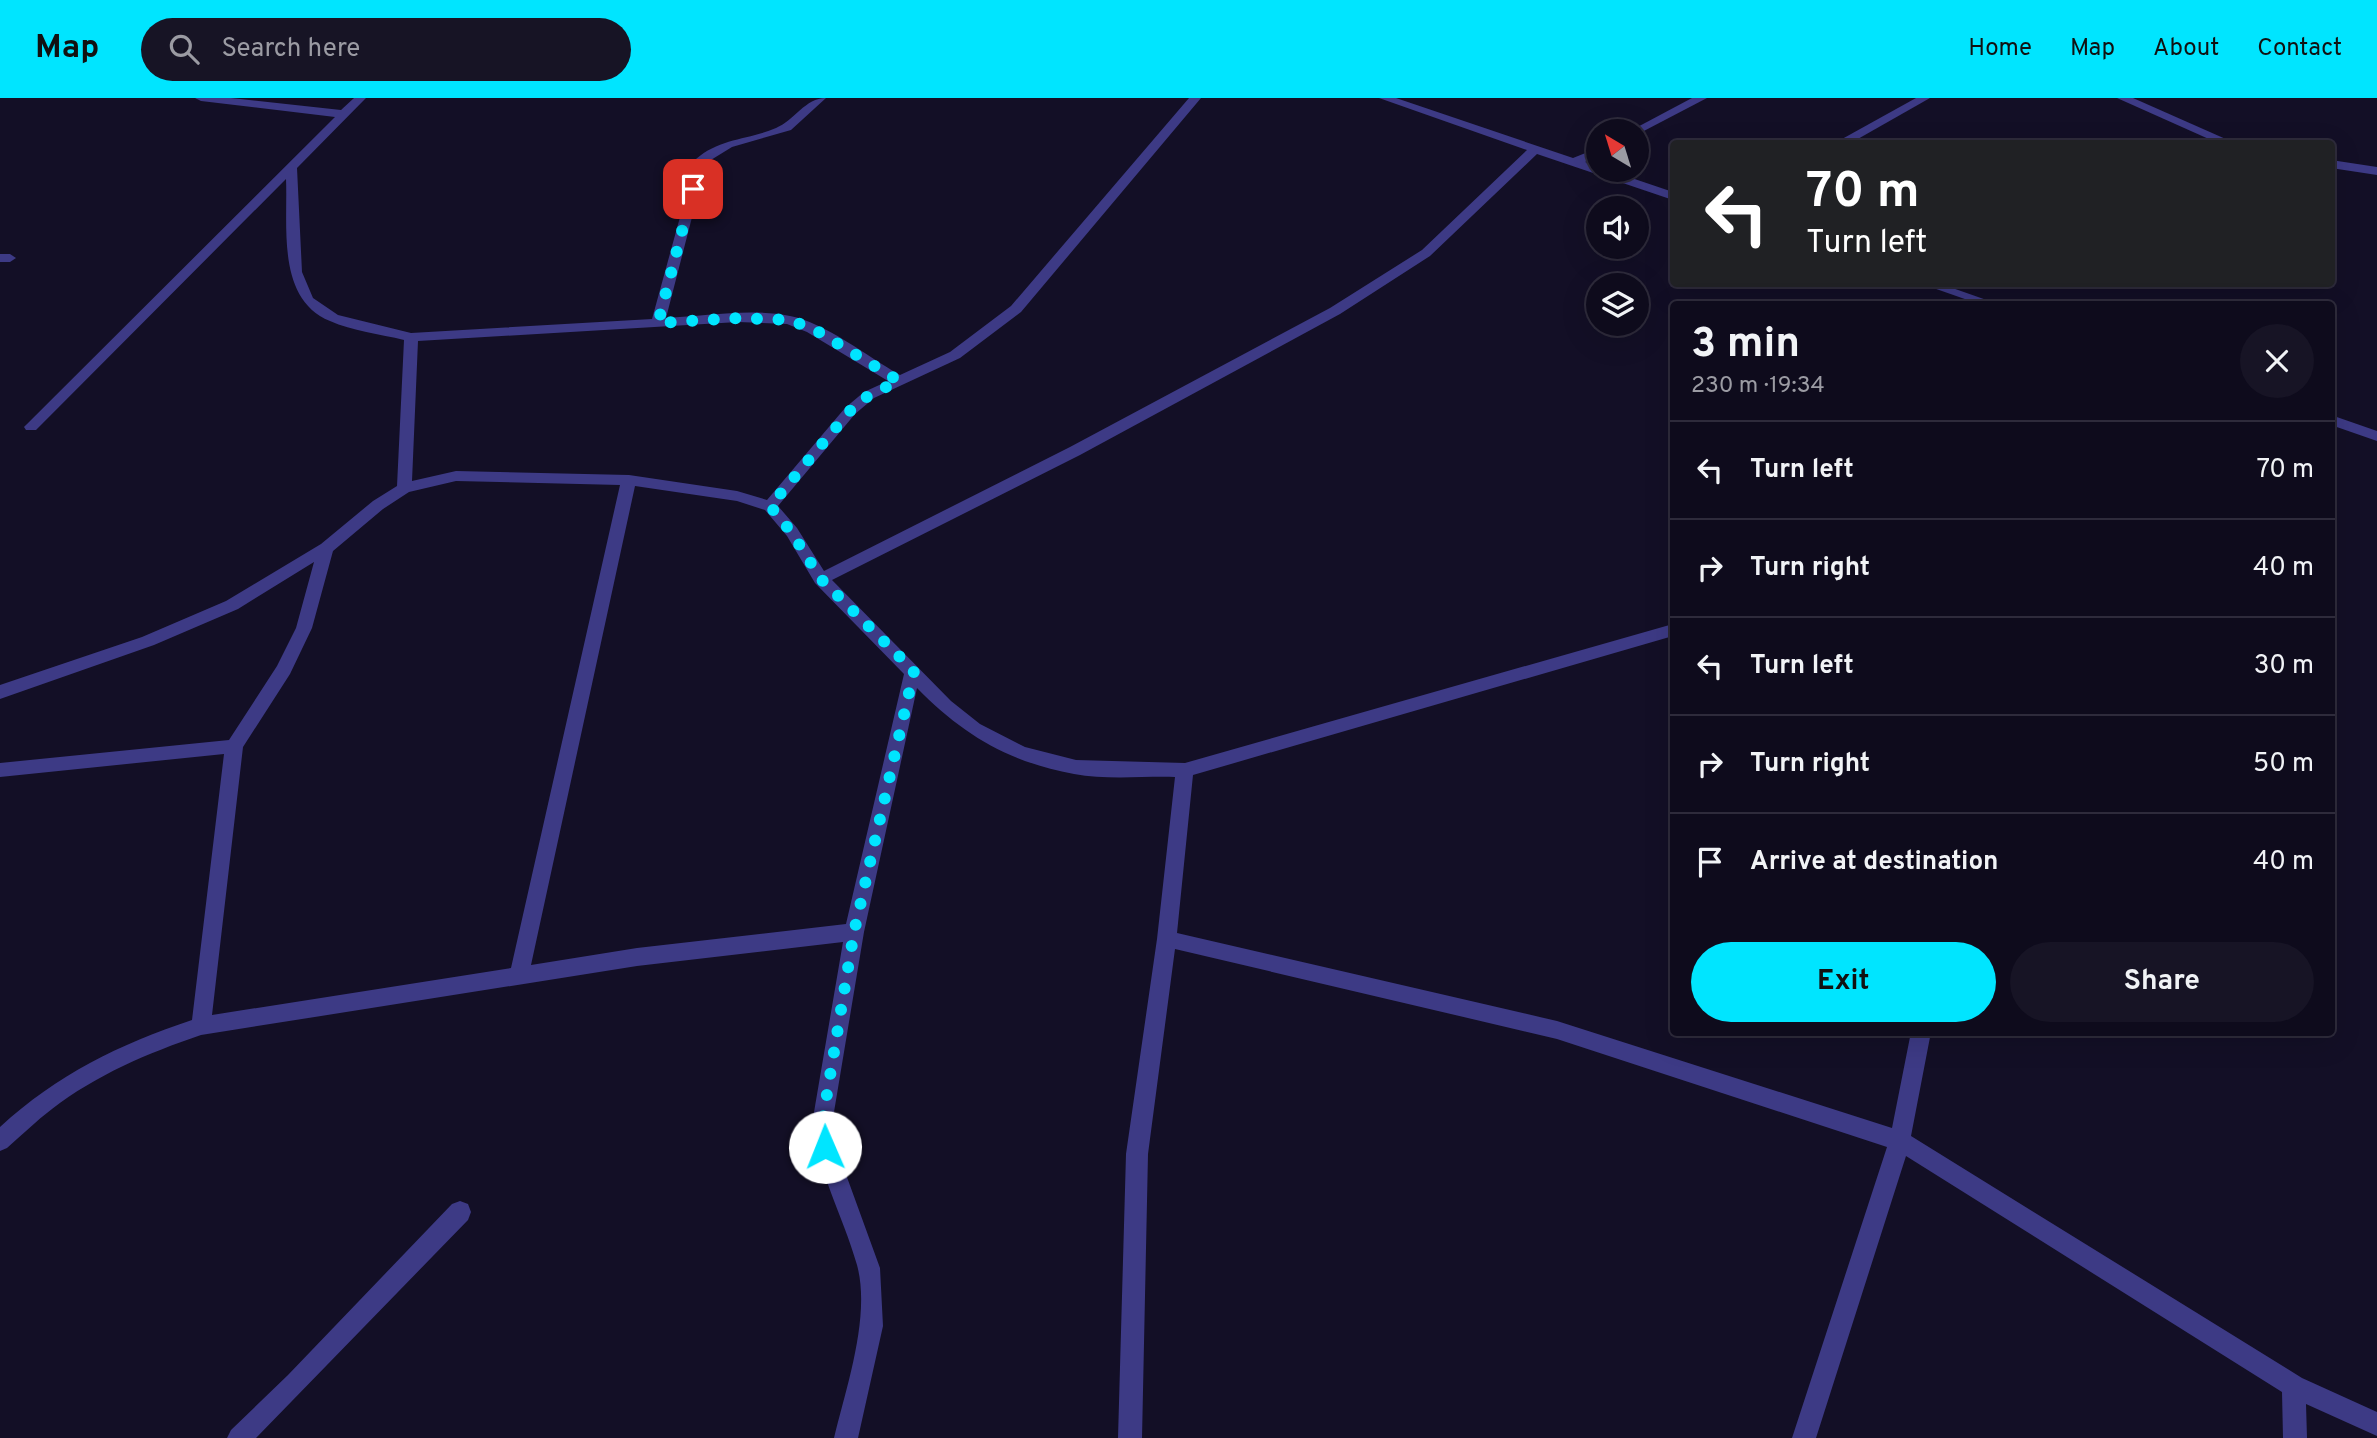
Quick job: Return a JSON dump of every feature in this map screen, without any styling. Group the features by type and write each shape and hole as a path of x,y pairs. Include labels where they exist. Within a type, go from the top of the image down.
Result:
{"street":[{"path":"201,98 343,114"},
{"path":"31,427 360,98"},
{"path":"658,323 700,162 717,146 753,140 784,128 820,98"},
{"path":"770,506 850,411 869,395 955,355 1016,309 1195,98"},
{"path":"1385,98 1670,195"},
{"path":"1649,124 1701,98"},
{"path":"1846,140 1924,98"},
{"path":"2123,98 2222,140"},
{"path":"821,579 1076,451 1335,311 1426,253 1535,149"},
{"path":"1575,162 1586,157"},
{"path":"2335,165 2377,171"},
{"path":"290,167 296,272 307,300 333,318 411,337 738,318 789,320 812,328 899,381"},
{"path":"1938,287 1982,301"},
{"path":"404,488 411,337"},
{"path":"2335,422 2377,436"},
{"path":"0,692 148,641 220,610 261,589 327,548 378,505 404,488 456,477 629,480 737,496 770,506 792,533 821,579 914,671 945,706 974,729 1021,753 1076,767 1185,771 1670,631"},
{"path":"519,976 629,480"},
{"path":"201,1026 234,746 284,669 304,628 327,548"},
{"path":"846,1438 872,1326 869,1268 825,1147 823,1118 854,932 914,671"},
{"path":"0,770 234,746"},
{"path":"1130,1438 1137,1154 1167,940 1185,771"},
{"path":"0,1141 45,1101 108,1063 146,1045 201,1026 638,957 854,932"},
{"path":"1167,940 1557,1030 1900,1141 2294,1386 2377,1424"},
{"path":"1804,1438 1900,1141 1920,1036"},
{"path":"239,1438 306,1373 460,1212"},
{"path":"2294,1386 2295,1438"}],"route":[{"path":"693,189 658,323 738,318 789,320 812,328 842,349 899,381 869,395 850,411 770,506 792,533 821,579 914,671 854,932 823,1118 825,1147"}]}
